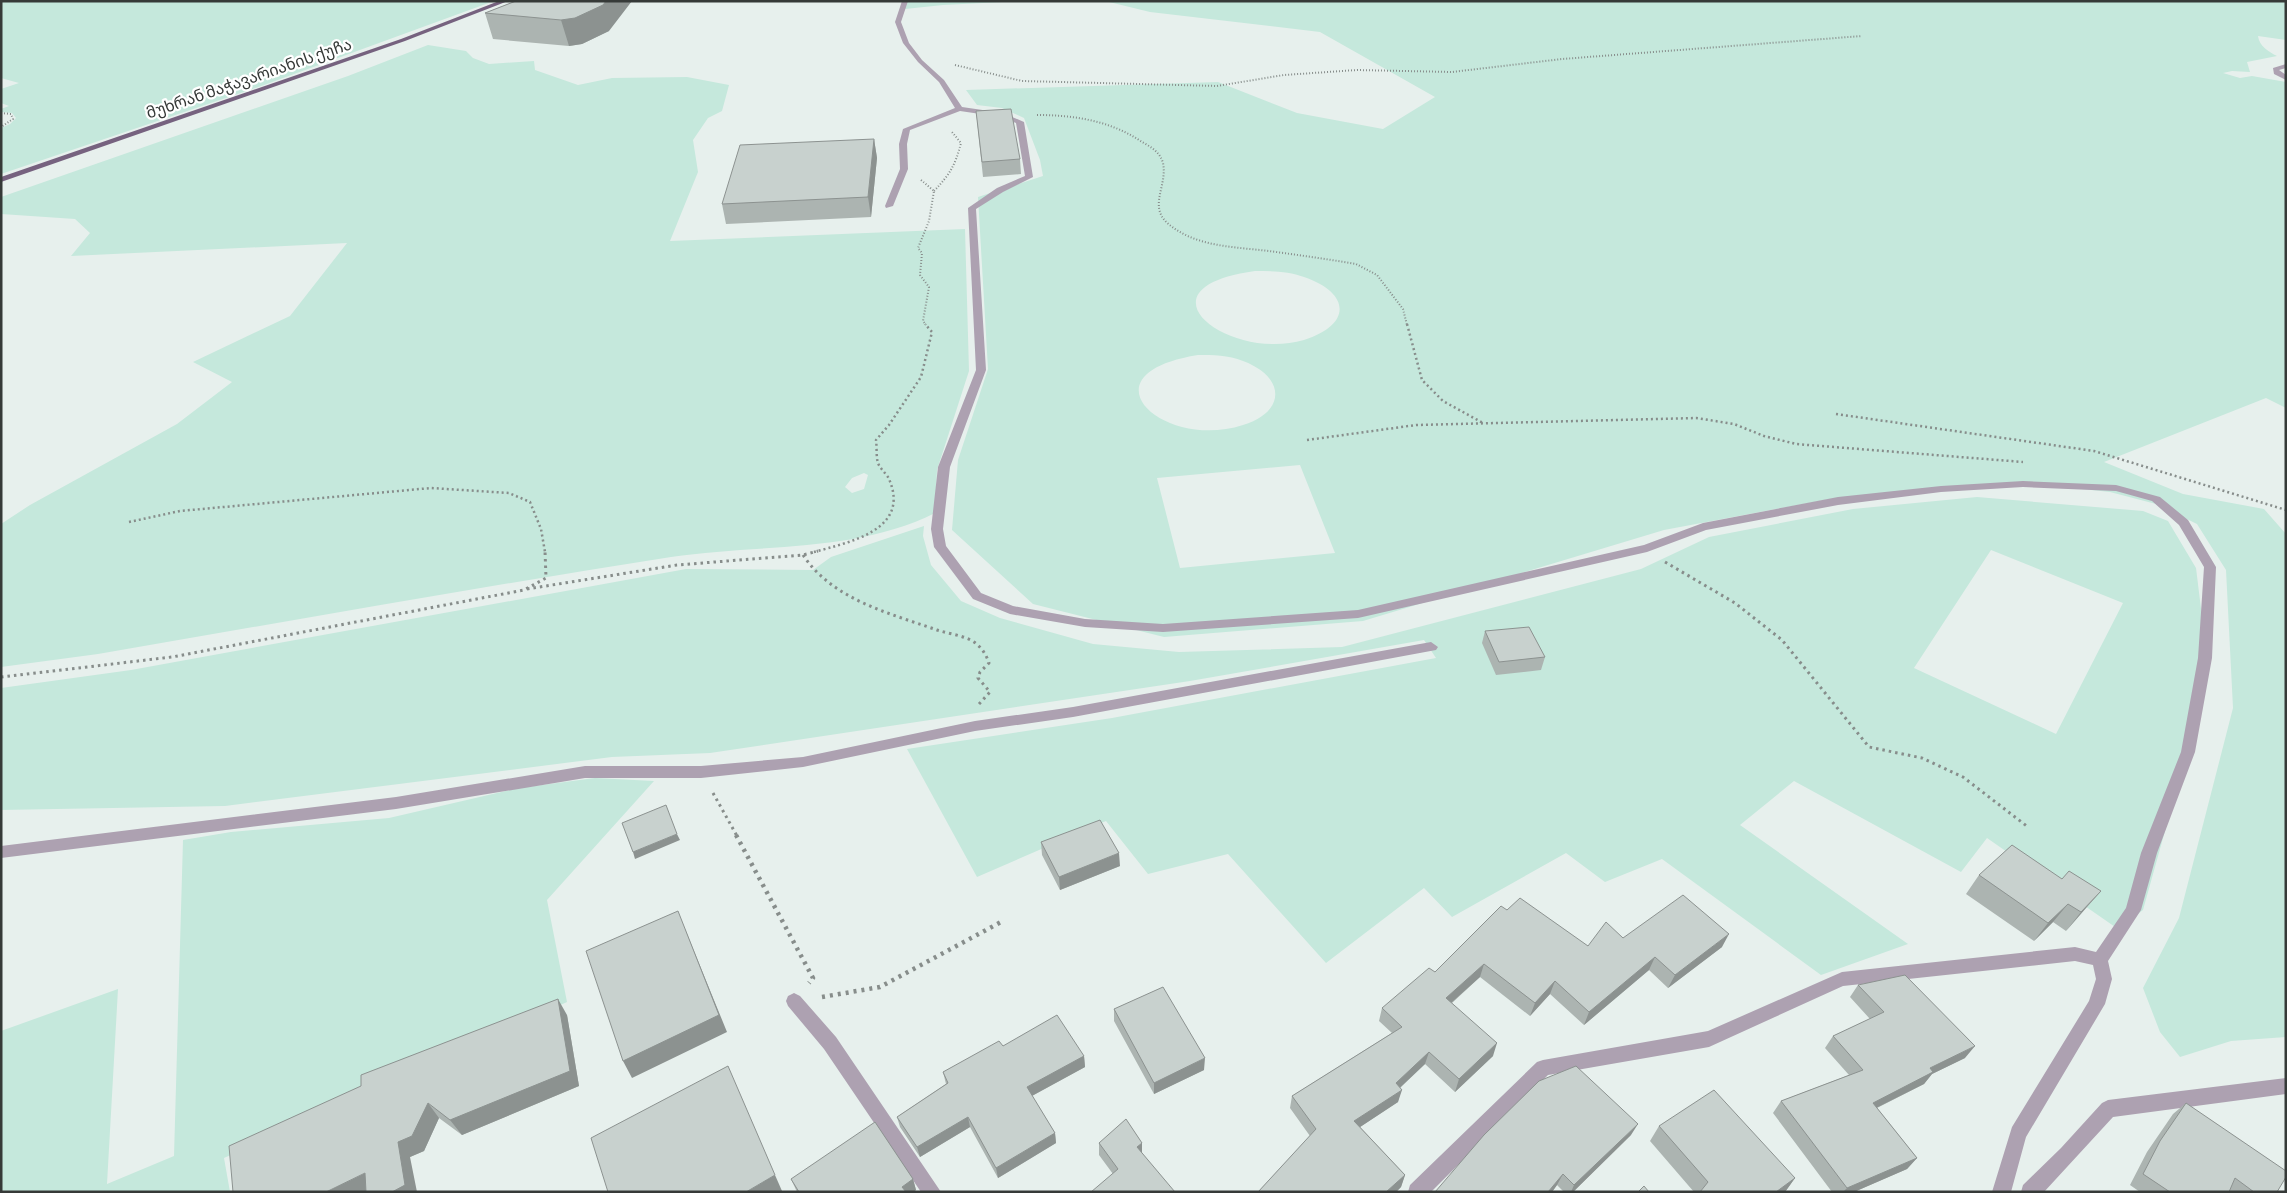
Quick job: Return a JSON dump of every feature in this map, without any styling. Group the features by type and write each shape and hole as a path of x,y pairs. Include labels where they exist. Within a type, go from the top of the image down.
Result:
{"main road":[{"name":"მუხრან მაჭავარიანის ქუჩა","path":"1,180 403,40 505,1"}],"street":[{"path":"905,1 898,22 906,43 920,61 942,82 956,111"},
{"path":"2286,66 2275,69 2276,73 2286,78"},
{"path":"889,206 904,169 903,144 907,129 956,111 1014,118 1020,122 1029,177 1000,190 972,208 981,370 944,467 938,529 940,548 976,596 1010,610 1085,623 1163,628 1358,614 1647,548 1703,527 1838,501 1941,489 2023,484 2116,488 2156,499 2184,523 2210,567 2205,658 2188,752 2149,853 2133,910 2100,960 2104,979 2097,1004 2018,1133 2001,1192"},
{"path":"1,852 396,803 585,772 701,772 803,762 975,726 1073,712 1431,647"},
{"path":"1417,1192 1543,1068 1709,1039 1842,979 2075,954 2100,960"},
{"path":"794,1001 830,1043 932,1192"},
{"path":"2030,1192 2068,1154 2108,1109 2286,1086"}],"path":[{"path":"947,63 1022,81 1217,86 1284,75 1358,70 1452,72 1562,59 1862,36"},
{"path":"1,677 172,657 524,590 677,564 803,555 859,539 890,518 894,503 889,479 878,463 876,440 889,425 921,377 926,359 932,332 924,321 929,287 919,278 918,271 922,253 918,248 929,221 934,191 953,172 954,162 960,149 961,143 952,136 956,111"},
{"path":"1,113 12,114 13,120 1,127"},
{"path":"1014,118 1044,115 1095,120 1138,138 1158,152 1162,160 1163,176 1156,207 1161,216 1176,230 1188,236 1206,243 1324,258 1356,264 1377,275 1403,309 1422,380 1443,401 1486,424"},
{"path":"904,169 934,191"},
{"path":"1836,414 2094,450 2136,461 2224,492 2286,510"},
{"path":"1307,440 1416,425 1696,418 1734,424 1764,436 1796,444 2027,462"},
{"path":"129,522 180,511 431,488 509,493 530,502 540,520 546,552 546,578 524,590"},
{"path":"1647,548 1679,573 1721,594 1769,628 1782,640 1869,747 1922,758 1963,777 2028,827"},
{"path":"803,555 808,566 828,583 874,609 972,641 986,653 989,663 978,678 986,685 990,692 976,708 975,726"},
{"path":"701,772 813,978 794,1001"},
{"path":"794,1001 880,987 1001,922"}],"green space":[{"path":"1,1 494,1 264,85 1,174 1,128 10,124 16,118 12,113 1,112 1,109 9,106 1,103 1,89 19,83 1,78"},
{"path":"901,1 1022,1 905,9"},
{"path":"1105,1 2286,1 2286,40 2258,36 2262,46 2277,56 2247,62 2250,72 2232,71 2223,73 2240,78 2252,76 2286,82 2286,408 2266,398 2104,462 2183,494 2264,509 2286,534 2286,1037 2231,1041 2180,1057 2160,1032 2143,988 2179,918 2233,708 2226,570 2197,524 2156,504 2110,492 2016,482 1830,499 1664,530 1363,621 1164,637 1033,604 952,530 958,460 988,369 978,197 1043,176 1040,160 1024,118 1002,108 977,105 966,90 1218,82 1297,113 1383,129 1435,97 1320,32 1150,12","holes":["1255,271 1274,271 1292,274 1319,284 1331,291 1337,300 1340,309 1337,318 1331,326 1320,334 1304,340 1275,344 1247,341 1223,332 1205,320 1196,306 1200,292 1218,280","1198,355 1220,356 1243,361 1257,367 1267,375 1273,384 1275,393 1274,403 1258,419 1243,425 1213,430 1185,428 1162,419 1146,407 1139,392 1144,378 1162,365","1300,465 1335,553 1180,568 1157,478"]},
{"path":"428,45 466,51 473,58 489,64 534,61 535,70 578,85 612,78 687,77 729,85 722,111 708,118 693,140 698,172 670,241 965,229 969,371 937,470 935,513 905,526 873,535 839,541 671,557 98,654 1,667 1,524 30,505 177,424 232,382 193,362 290,316 347,243 71,256 90,233 75,219 1,214 1,197 348,76","holes":["864,473 868,475 864,489 852,493 845,487 852,478"]},
{"path":"1977,497 2143,511 2168,521 2196,568 2207,657 2187,752 2143,910 2118,929 1987,838 1961,872 1794,781 1740,825 1908,944 1821,975 1662,859 1605,882 1566,853 1452,917 1424,888 1326,963 1228,854 1148,874 1106,821 977,877 907,749 1112,718 1436,658 1424,640 1190,681 710,753 612,757 225,806 1,810 1,688 131,670 686,569 813,570 831,557 924,526 923,536 931,565 961,601 1000,618 1093,644 1179,652 1342,647 1641,569 1709,537 1853,509","holes":["1991,550 2123,603 2056,734 1914,668"]},
{"path":"595,778 654,781 547,900 567,1002 224,1158 230,1192 1,1192 1,1031 118,989 107,1184 174,1156 183,840 231,832 389,818 519,788"}],"building":[{"path":"516,1 606,1 603,5 575,18 561,20 485,13"},
{"path":"1011,109 1020,159 982,162 976,111"},
{"path":"874,139 868,197 722,204 740,145"},
{"path":"1529,627 1545,657 1499,662 1485,631"},
{"path":"666,805 677,834 633,852 622,823"},
{"path":"1100,820 1119,853 1059,877 1041,842"},
{"path":"2012,845 2062,879 2069,871 2101,891 2081,912 2068,904 2048,923 1979,875"},
{"path":"1683,895 1729,934 1675,975 1655,957 1589,1012 1555,981 1535,1003 1484,964 1446,998 1497,1043 1459,1079 1429,1052 1396,1083 1402,1090 1354,1121 1405,1175 1386,1192 1258,1192 1316,1129 1292,1096 1402,1027 1382,1008 1429,968 1435,972 1501,906 1507,910 1520,898 1588,946 1606,922 1623,938"},
{"path":"678,911 719,1015 623,1061 586,951"},
{"path":"1905,975 1975,1046 1930,1068 1933,1072 1873,1103 1917,1158 1847,1188 1781,1101 1863,1070 1833,1036 1884,1012 1858,985"},
{"path":"1163,987 1205,1058 1154,1083 1114,1009"},
{"path":"558,999 570,1071 450,1120 428,1103 412,1136 398,1142 405,1185 392,1192 366,1192 365,1173 326,1192 233,1192 229,1146 361,1086 361,1075"},
{"path":"1057,1015 1084,1056 1027,1087 1055,1133 996,1168 968,1117 917,1147 897,1117 948,1083 943,1072 999,1041 1003,1046"},
{"path":"728,1066 775,1175 746,1192 608,1192 591,1138"},
{"path":"1576,1066 1638,1124 1574,1185 1563,1174 1548,1192 1435,1192 1484,1135 1539,1081"},
{"path":"1714,1090 1795,1178 1776,1192 1700,1192 1708,1182 1659,1126"},
{"path":"2186,1103 2286,1171 2286,1177 2277,1192 2254,1192 2235,1178 2229,1192 2170,1192 2143,1174 2160,1141"},
{"path":"1126,1119 1142,1143 1137,1147 1175,1192 1091,1192 1118,1169 1099,1143"},
{"path":"875,1122 913,1179 902,1187 906,1192 799,1192 791,1179"},
{"path":"1644,1186 1649,1192 1638,1192"}]}
